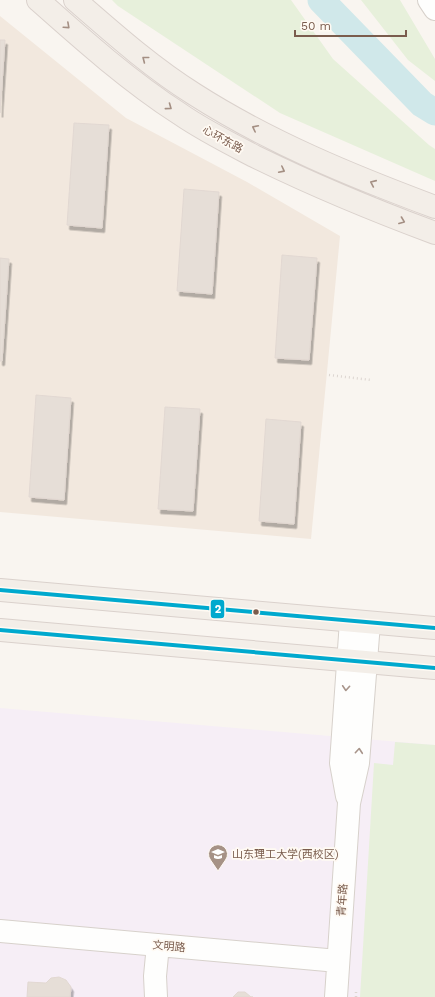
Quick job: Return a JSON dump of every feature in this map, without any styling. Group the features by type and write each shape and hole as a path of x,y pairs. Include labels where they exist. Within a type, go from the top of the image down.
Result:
{"main road":[{"name":"心环东路","path":"38,0 90,46 133,81 180,115 230,144 288,173 377,211 435,233"},
{"path":"75,0 148,62 193,94 298,150 386,189 435,207"},
{"path":"0,590 435,628"},
{"path":"0,630 435,668"}],"street":[{"path":"429,0 435,9"},
{"name":"青年路","path":"336,997 349,803 341,762 357,661 360,622"},
{"name":"文明路","path":"0,931 338,961"},
{"path":"156,997 154,976 158,945"}],"path":[{"path":"330,375 371,380"}],"shaded area":[{"path":"0,16 126,118 247,182 340,236 311,539 0,512"},
{"name":"山东理工大学(西校区)","path":"0,708 435,745 435,997 0,997"}],"green space":[{"path":"112,0 291,0 333,59 435,149 435,181 280,113 118,6"},
{"path":"361,0 400,0 435,59 435,81 408,60"},
{"path":"395,742 435,745 435,997 360,997 374,763 393,765"}],"building":[{"path":"0,40 5,40 0,113"},
{"path":"74,123 109,125 102,228 67,225"},
{"path":"184,189 219,192 212,294 177,291"},
{"path":"282,255 317,258 309,360 275,358"},
{"path":"0,258 9,259 2,361 0,361"},
{"path":"36,395 71,398 64,500 29,497"},
{"path":"165,407 200,409 193,511 158,509"},
{"path":"266,419 301,422 294,524 259,521"},
{"path":"59,977 66,980 71,987 70,997 27,997 28,982 46,983 51,978"},
{"path":"238,992 245,992 251,997 233,997"}],"waterway":[{"path":"321,0 422,104 435,112"}],"transit line":[{"name":"2","path":"0,590 435,628"},
{"name":"2","path":"0,630 435,668"}],"place":[{"name":"山东理工大学(西校区)","path":"218,871"}]}
